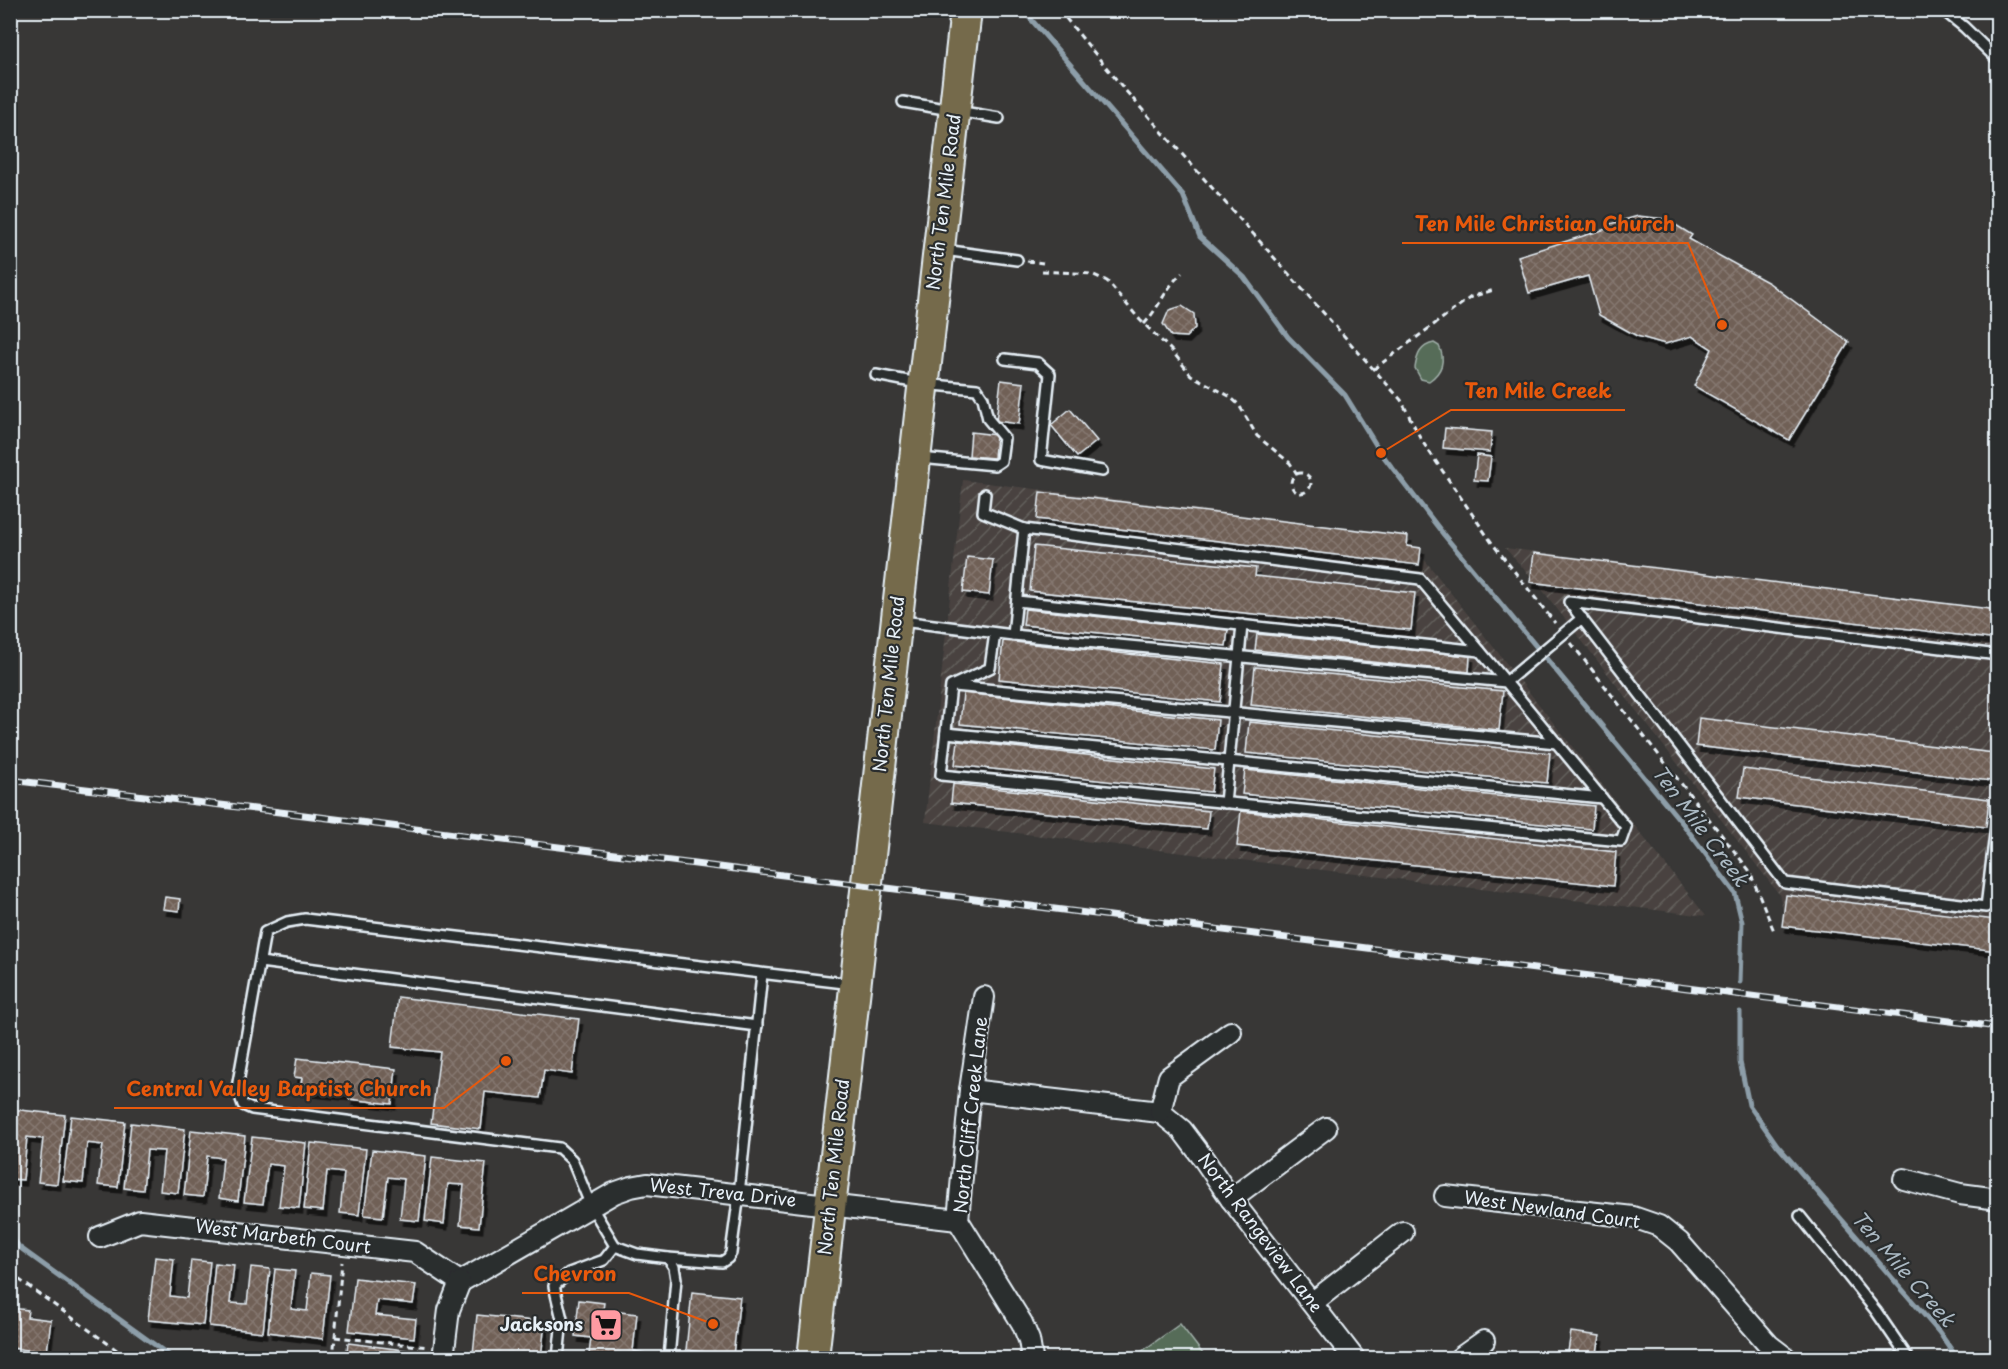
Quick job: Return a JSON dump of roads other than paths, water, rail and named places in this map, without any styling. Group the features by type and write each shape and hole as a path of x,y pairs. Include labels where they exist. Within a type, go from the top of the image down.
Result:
{"main road":[{"name":"North Ten Mile Road","path":"813,1359 966,10"}],"street":[{"name":"North Cliff Creek Lane","path":"984,996 970,1090 958,1220 1022,1323 1029,1340 1032,1359"},
{"path":"970,1090 1160,1112 1170,1077 1231,1032"},
{"name":"North Rangeview Lane","path":"1160,1112 1182,1130 1231,1199 1354,1359"},
{"path":"1231,1199 1326,1128"},
{"path":"1904,1179 1960,1194 1998,1199"},
{"name":"West Treva Drive","path":"460,1282 614,1193 647,1184 958,1220"},
{"name":"West Newland Court","path":"1445,1196 1633,1217 1659,1226 1679,1242 1769,1345 1786,1359"},
{"name":"West Marbeth Court","path":"100,1237 140,1221 414,1252 460,1282"},
{"path":"1312,1303 1403,1232"},
{"path":"444,1353 448,1310 460,1282"},
{"path":"1460,1359 1484,1341"}],"lane":[{"path":"1943,10 1998,60"},
{"path":"903,102 999,118"},
{"path":"938,250 1017,260"},
{"path":"1005,359 1038,363 1050,374 1041,460 1102,471"},
{"path":"876,375 923,384 977,389 983,398 988,419 1004,438 1001,461 995,465 915,457"},
{"path":"951,686 941,775 1621,841 1626,827 1420,579 1024,529 983,512 985,494"},
{"path":"1013,635 1024,529"},
{"path":"1017,601 1480,651"},
{"path":"1998,655 1569,602 1785,883 1986,907 1998,809"},
{"path":"896,621 1013,635 1506,682 1582,618"},
{"path":"1225,802 1242,625"},
{"path":"951,686 990,668 995,633"},
{"path":"951,686 1557,743"},
{"path":"946,733 1602,798"},
{"path":"762,974 731,1253 722,1262 637,1254 615,1246 591,1206 572,1160 559,1148 252,1108 243,1105 237,1088 265,932 287,922 305,919 855,984"},
{"path":"260,962 757,1026"},
{"path":"1800,1216 1876,1311 1908,1359"},
{"path":"558,1359 562,1319 554,1286 569,1273 604,1260 615,1246"},
{"path":"668,1258 674,1267 676,1280 669,1359"}],"waterway":[{"name":"Ten Mile Creek","path":"1023,10 1183,195 1200,237 1244,277 1288,337 1345,395 1381,453 1444,535 1683,824 1735,893 1742,922 1740,982"},
{"name":"Ten Mile Creek","path":"1740,1012 1740,1062 1749,1105 1777,1145 1939,1332 1957,1358"},
{"path":"10,1234 19,1247 173,1358"}],"railway":[{"path":"10,780 1998,1027"}],"place":[{"name":"Ten Mile Christian Church","path":"1722,325"},
{"name":"Ten Mile Creek","path":"1381,453"},
{"name":"Central Valley Baptist Church","path":"506,1061"},
{"name":"Chevron","path":"713,1324"},
{"name":"Jacksons","path":"606,1325"}]}
